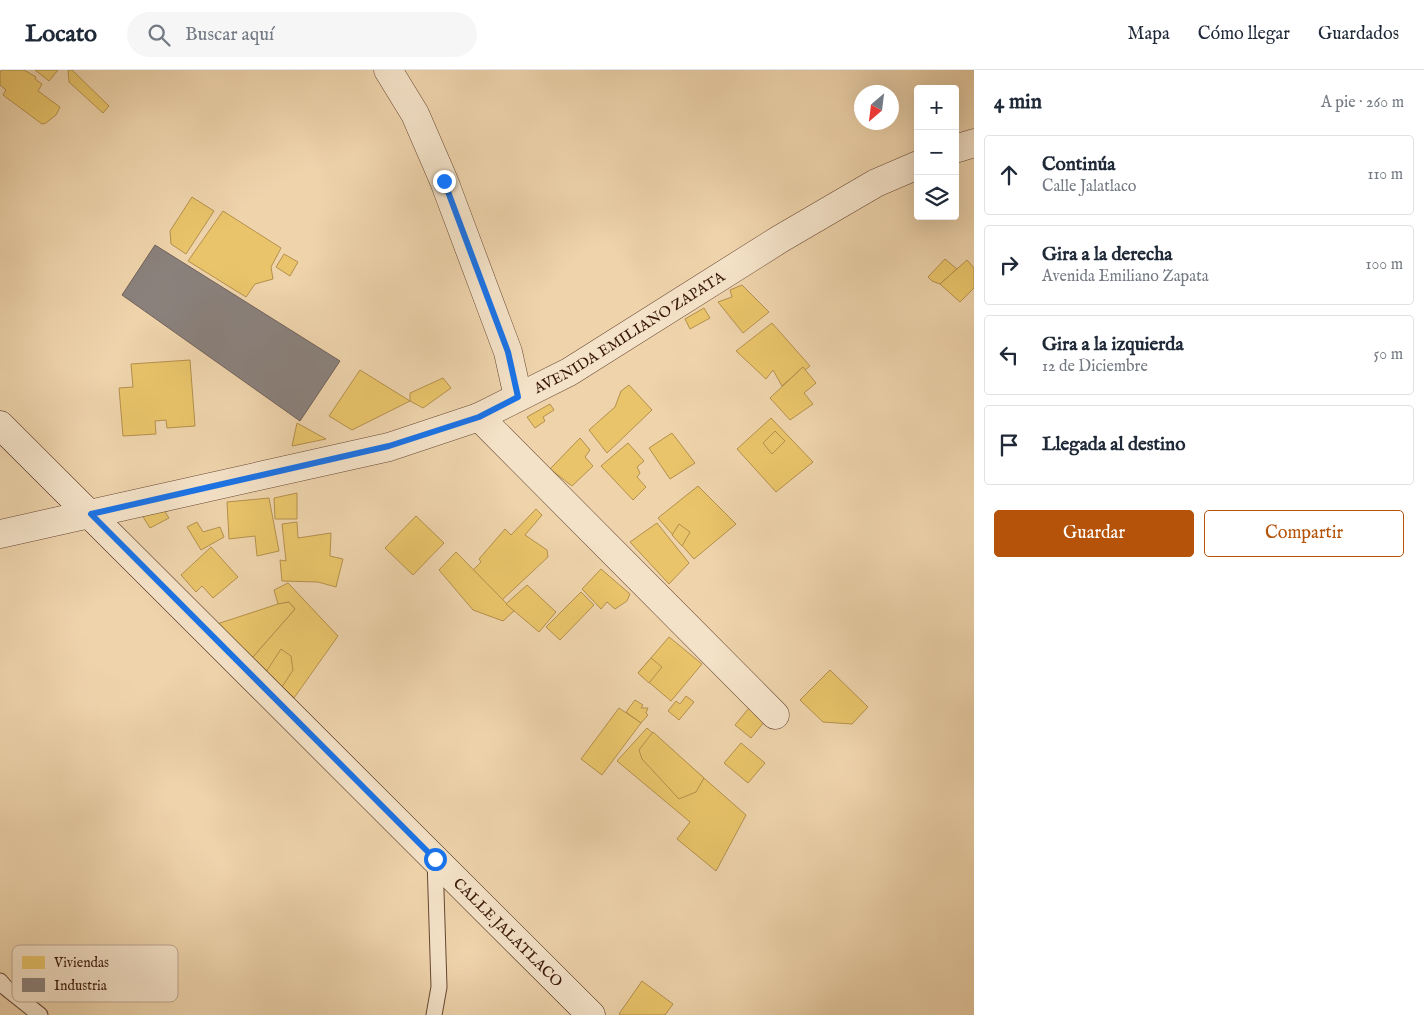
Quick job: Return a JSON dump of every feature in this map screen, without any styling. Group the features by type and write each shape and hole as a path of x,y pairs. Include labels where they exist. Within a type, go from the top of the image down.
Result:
{"street":[{"path":"388,70 415,114 444,181 508,352 518,397"},
{"path":"959,148 974,143"},
{"name":"AVENIDA EMILIANO ZAPATA","path":"0,534 389,446 479,417 568,372 780,239 876,183 914,167"},
{"path":"479,417 775,715"},
{"name":"CALLE JALATLACO","path":"0,425 591,1015"}],"lane":[{"path":"434,1015 439,987 435,859"},
{"path":"0,981 12,993"},
{"path":"24,1002 40,1015"}],"building: Viviendas":[{"path":"2,70 24,70 36,77 35,79 42,84 38,91 60,107 56,115 42,124 3,95 6,90 0,85 0,72"},
{"path":"35,70 58,70 49,81"},
{"path":"68,70 72,70 109,106 103,113 69,82"},
{"path":"192,197 214,211 186,254 171,244 170,231"},
{"path":"223,211 281,248 271,267 273,279 255,284 246,297 188,261"},
{"path":"284,254 298,262 290,276 276,267"},
{"path":"945,259 957,269 940,284 932,281 928,277"},
{"path":"967,260 974,268 974,288 960,302 940,284"},
{"path":"742,285 769,312 743,333 718,302 732,297 730,290"},
{"path":"704,308 710,318 690,329 685,319"},
{"path":"772,323 810,366 805,370 803,367 782,386 773,370 766,379 736,351"},
{"path":"190,360 195,426 167,428 166,420 155,421 156,434 123,436 119,388 133,387 131,364"},
{"path":"803,367 816,383 804,393 813,404 790,420 770,398"},
{"path":"360,370 410,401 352,430 329,416"},
{"path":"443,378 451,388 423,408 410,401 410,393"},
{"path":"629,385 652,410 607,453 589,430 615,407 621,391"},
{"path":"550,404 554,410 543,417 545,421 535,428 527,417"},
{"path":"771,418 813,462 776,492 737,449"},
{"path":"297,423 326,439 292,446"},
{"path":"775,431 785,441 772,454 763,443"},
{"path":"672,433 695,463 670,479 649,448"},
{"path":"580,438 590,450 585,457 593,466 572,486 550,469"},
{"path":"628,443 644,461 637,467 640,473 637,477 646,487 633,500 601,466"},
{"path":"698,486 736,524 694,559 658,518"},
{"path":"297,493 297,519 275,519 274,498"},
{"path":"269,498 279,551 257,556 255,536 229,539 227,502"},
{"path":"178,507 165,512 169,518 150,528 138,509"},
{"path":"536,509 542,515 525,535 547,550 548,557 502,600 473,570 481,562 479,559 505,529 511,535"},
{"path":"416,516 444,543 413,575 385,548"},
{"path":"197,522 203,532 220,527 224,537 201,550 187,527"},
{"path":"297,522 298,538 331,533 330,556 343,559 336,587 318,582 282,581 280,560 286,561 282,524"},
{"path":"657,523 689,563 669,584 630,542"},
{"path":"679,524 690,532 682,546 672,535"},
{"path":"211,547 238,577 213,598 202,586 196,592 181,575"},
{"path":"456,552 514,611 503,621 473,610 439,570"},
{"path":"601,569 630,594 627,601 615,609 607,602 601,609 582,589"},
{"path":"288,583 338,636 294,698 252,658 295,609 289,602 278,604 274,590"},
{"path":"527,585 556,612 539,632 506,604"},
{"path":"581,592 594,605 560,640 546,627"},
{"path":"289,602 295,609 252,658 217,624 278,604"},
{"path":"669,637 702,664 671,701 638,673"},
{"path":"281,649 291,656 293,670 282,687 266,672"},
{"path":"651,658 662,667 649,683 638,673"},
{"path":"830,670 868,707 852,724 823,722 800,700"},
{"path":"686,696 694,702 679,720 668,711 676,701 680,704"},
{"path":"635,700 643,705 641,708 648,708 646,713 648,715 641,723 626,712"},
{"path":"619,708 641,723 602,775 581,759"},
{"path":"749,708 765,721 751,738 735,725"},
{"path":"647,728 746,815 716,871 677,839 690,822 617,761"},
{"path":"653,732 704,778 696,792 679,799 642,759 639,750"},
{"path":"741,743 765,763 748,783 724,763"},
{"path":"642,981 673,1004 665,1015 619,1014"}],"building: Industria":[{"path":"155,245 340,361 300,421 122,295"}],"route":[{"path":"435,859 91,514 389,446 479,417 518,397 508,352 444,181"}]}
